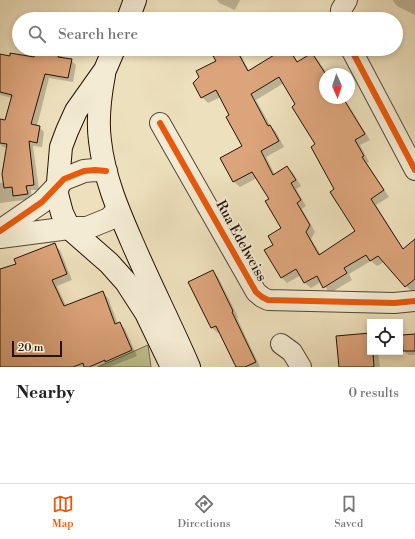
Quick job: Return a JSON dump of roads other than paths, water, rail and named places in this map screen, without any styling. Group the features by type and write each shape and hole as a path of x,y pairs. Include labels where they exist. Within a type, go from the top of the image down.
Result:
{"main road":[{"path":"131,12 136,0"},
{"path":"111,56 105,70 76,111 67,131 61,148 57,194 62,213 69,228 108,263 126,282 146,313 189,367"},
{"path":"105,70 100,96 99,124 100,141 106,171 118,210 154,293 169,343 172,367"},
{"path":"0,231 42,202 64,180 84,171 106,171"},
{"path":"0,237 69,228 87,228 109,219 118,210"},
{"path":"160,367 169,343"}],"street":[{"path":"341,12 347,0"},
{"path":"355,56 415,170"},
{"name":"Rua Edelweiss","path":"160,123 256,292 262,297 268,300 394,303 415,302"},
{"path":"281,344 292,352 301,367"}]}
